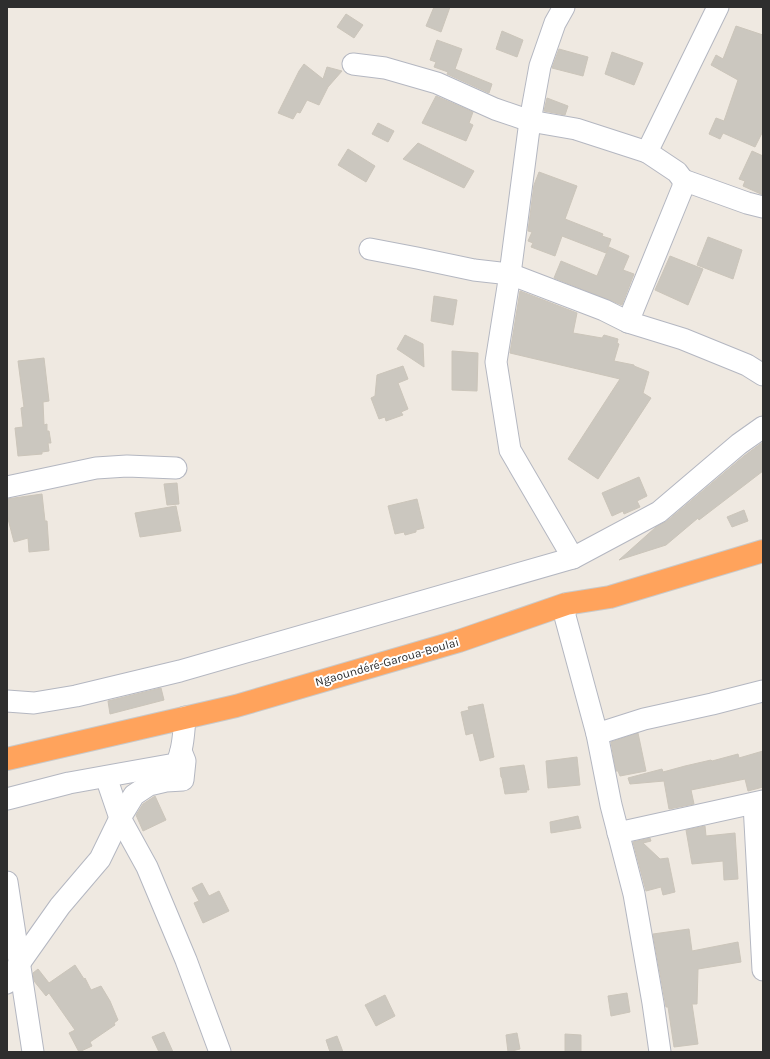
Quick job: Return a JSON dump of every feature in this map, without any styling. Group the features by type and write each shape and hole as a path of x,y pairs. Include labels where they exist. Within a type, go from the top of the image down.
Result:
{"highway":[{"name":"Ngaoundéré-Garoua-Boulai","path":"7,759 236,706 459,641 566,604 610,597 763,551"}],"street":[{"path":"564,7 555,23 540,66 530,121 510,274 496,362 510,450 572,558"},
{"path":"647,152 718,7"},
{"path":"353,64 385,68 437,83 495,109 530,121 576,128 647,152 677,172 683,180 747,203 763,207"},
{"path":"628,322 679,199 683,187 683,180"},
{"path":"370,249 474,270 510,274 604,310 628,322 690,342 747,365 763,375"},
{"path":"7,701 34,703 76,696 180,671 572,558 659,512 740,444 763,427"},
{"path":"7,487 96,468 127,466 176,468"},
{"path":"566,604 565,616 597,734 618,833 634,894 660,1052"},
{"path":"597,734 644,719 763,691"},
{"path":"7,799 69,783 175,764 181,751 185,717"},
{"path":"7,983 60,906 100,859 120,818 134,795 149,785 166,781 183,780 184,761 181,751"},
{"path":"106,777 120,818 147,867 186,960 220,1052"},
{"path":"618,833 758,803 763,970"},
{"path":"7,882 33,1052"}],"building":[{"path":"434,7 450,7 441,32 426,26"},
{"path":"346,14 363,25 354,38 337,27"},
{"path":"736,26 763,35 763,131 755,147 723,133 720,139 709,134 716,118 724,121 738,80 711,65 716,55 723,59"},
{"path":"502,31 523,40 517,57 496,49"},
{"path":"437,40 462,49 455,69 492,84 489,93 447,74 448,72 434,67 436,62 430,60"},
{"path":"559,49 588,57 583,76 552,68"},
{"path":"612,52 643,63 634,85 605,74"},
{"path":"304,64 323,79 327,67 342,71 328,87 319,105 307,100 300,113 297,112 293,119 278,113"},
{"path":"436,96 473,112 469,123 473,125 466,141 422,123"},
{"path":"547,98 568,106 565,115 544,111"},
{"path":"378,123 394,131 388,142 372,134"},
{"path":"418,143 474,171 464,188 403,159"},
{"path":"348,149 375,166 366,182 338,165"},
{"path":"752,151 763,156 763,195 743,186 745,181 739,179"},
{"path":"539,172 577,186 565,219 603,234 602,236 611,239 606,253 562,236 555,256 531,247 533,243 528,241 532,232 528,231 534,185"},
{"path":"708,237 742,250 733,279 697,265"},
{"path":"609,247 629,256 623,270 634,274 622,305 554,278 561,261 597,276"},
{"path":"670,256 703,269 688,305 655,290"},
{"path":"520,291 577,313 573,333 602,338 604,335 618,339 617,343 619,344 614,361 634,365 649,372 643,393 651,398 598,479 568,459 620,379 510,353"},
{"path":"434,296 457,300 453,325 431,321"},
{"path":"405,335 423,344 424,367 397,349"},
{"path":"452,351 478,353 477,391 452,390"},
{"path":"44,358 49,401 43,402 44,425 47,424 47,431 49,431 51,443 48,443 49,451 42,452 42,454 18,456 15,428 23,427 21,408 24,407 18,361"},
{"path":"403,366 408,379 398,383 408,409 401,412 403,415 386,421 385,417 379,419 371,398 375,396 377,375"},
{"path":"763,442 763,471 699,520 698,518 666,545 619,560 656,527 667,521 744,456"},
{"path":"639,477 647,496 637,501 640,507 624,514 623,511 612,516 602,493"},
{"path":"177,483 179,504 167,505 164,484"},
{"path":"42,494 45,521 47,521 49,550 29,552 28,538 14,542 7,515 7,499"},
{"path":"417,499 424,528 405,535 404,532 395,534 388,506"},
{"path":"176,506 181,531 140,537 135,513"},
{"path":"744,510 748,521 732,527 727,517"},
{"path":"161,688 164,700 110,714 108,701"},
{"path":"483,704 494,757 480,761 473,733 466,735 461,712 469,710 468,707"},
{"path":"638,733 646,771 620,776 618,771 616,771 611,742"},
{"path":"763,751 763,787 748,791 745,779 691,790 694,804 669,809 664,781 630,784 628,778 662,769 663,772 738,754 739,758"},
{"path":"577,757 580,785 548,788 546,761"},
{"path":"524,765 529,790 526,790 527,792 505,794 500,768"},
{"path":"155,796 166,820 143,831 136,815 143,804"},
{"path":"578,816 581,828 551,833 550,822"},
{"path":"705,826 706,836 735,833 738,879 724,880 723,861 692,864 686,830"},
{"path":"650,838 651,841 643,843 660,859 668,858 675,892 663,895 661,887 646,891 633,842"},
{"path":"202,883 209,896 219,891 229,911 203,923 194,903 199,901 192,888"},
{"path":"689,929 692,951 738,942 741,962 698,969 697,1004 692,1004 698,1044 674,1047 668,1007 666,1007 653,934"},
{"path":"75,965 84,979 85,978 91,990 101,986 110,1001 118,1020 114,1023 115,1025 90,1042 92,1046 79,1052 69,1033 75,1030 49,993 46,996 34,981 33,973 38,969 49,983"},
{"path":"627,993 630,1012 611,1016 608,996"},
{"path":"385,995 395,1016 376,1026 365,1005"},
{"path":"164,1032 173,1052 159,1052 152,1037"},
{"path":"517,1033 520,1049 508,1052 506,1035"},
{"path":"565,1034 581,1035 581,1052 565,1052"},
{"path":"337,1036 343,1052 330,1052 326,1040"}]}
